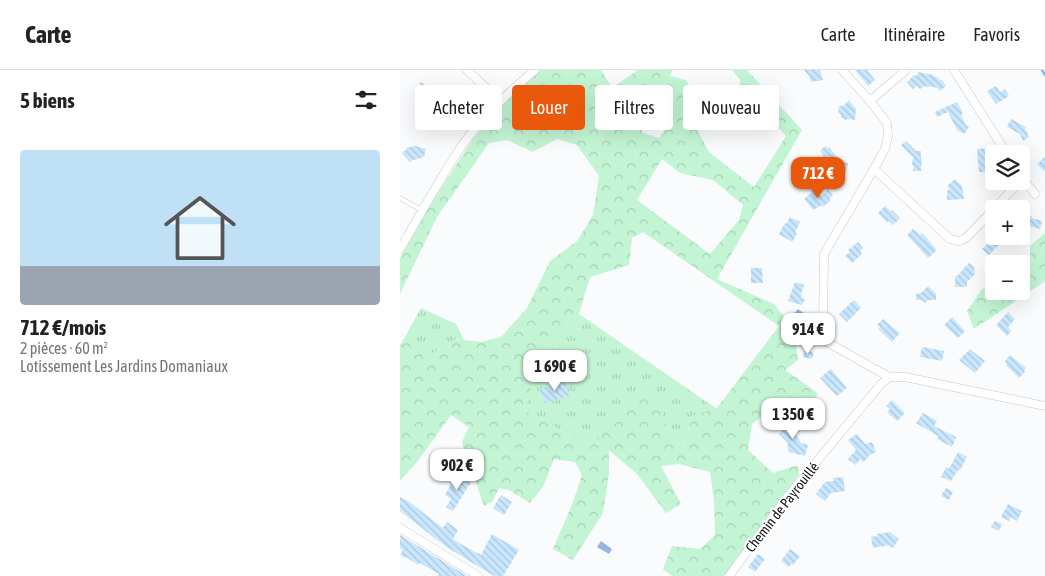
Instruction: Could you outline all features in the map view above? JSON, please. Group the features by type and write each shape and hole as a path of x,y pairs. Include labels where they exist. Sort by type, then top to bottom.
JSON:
{"street":[{"path":"466,70 482,85"},
{"path":"502,99 535,70"},
{"path":"842,70 887,123 888,136 885,149 824,254 823,328 827,342 889,377 905,377 1045,406"},
{"path":"870,101 906,70"},
{"path":"954,70 1001,145"},
{"path":"400,249 443,174 475,130"},
{"path":"874,169 950,240 959,241 966,238 985,218"},
{"path":"1030,189 1035,194"},
{"path":"1002,200 1011,190"},
{"name":"Chemin de Payrouillé","path":"728,576 788,496 881,384 889,377"},
{"path":"400,528 478,576"}],"lane":[{"path":"400,198 423,211"}],"green space":[{"path":"540,70 601,70 610,85 595,85 595,130 642,130 643,133 659,138 664,130 673,130 673,85 616,85 638,70 672,70 670,76 686,80 689,85 683,85 683,130 698,130 709,152 754,187 786,136 779,128 779,105 802,130 717,279 774,304 790,324 795,337 798,360 785,370 818,393 812,404 774,407 752,424 748,450 773,473 798,465 799,475 724,576 672,576 663,569 672,546 700,549 715,535 714,501 710,472 679,464 661,466 681,504 666,513 637,474 609,450 609,473 603,513 573,560 553,549 582,475 575,462 554,459 543,487 530,503 509,490 499,488 492,502 484,506 474,477 466,462 462,442 469,427 451,415 417,462 400,481 400,344 411,341 430,355 456,339 481,342 501,337 527,308 550,261 577,241 593,215 599,176 577,145 557,139 533,152 507,140 489,143 437,217 400,294 400,258 432,202 472,140 480,130 502,130 502,104 512,93 512,130 585,130 585,85 522,85","holes":["662,159 680,173 713,180 743,205 739,220 710,254 637,200","643,232 779,326 717,408 692,416 683,448 671,438 656,399 645,389 590,447 524,410 535,376 556,340 579,314 590,277 629,265 632,238"]},
{"path":"732,70 747,70 761,85 739,85 741,81"},
{"path":"1045,233 1045,280 1030,291 1030,255 1030,246"},
{"path":"985,288 985,300 1017,300 974,329 967,311 982,289"},
{"path":"421,308 456,324 464,340 456,339 430,355 411,341 401,344"},
{"path":"579,314 717,409 692,416 683,448 671,438 656,399 590,447 524,410 535,376 556,340"}],"water":[{"path":"798,309 809,317 804,323 793,315"},
{"path":"601,541 612,549 609,554 597,547"}],"building":[{"path":"804,70 820,70 823,80 811,82"},
{"path":"855,70 867,70 875,80 868,86"},
{"path":"918,72 939,78 946,86 940,91 938,88 929,86 924,86 920,89 917,86 913,89 907,82 914,75 917,76"},
{"path":"996,86 1000,92 1005,89 1009,96 996,104 987,91"},
{"path":"849,100 856,109 855,120 845,120 838,111 839,106 843,106"},
{"path":"957,102 963,113 961,115 969,127 964,134 957,130 948,112 937,117 935,112"},
{"path":"1011,119 1026,127 1025,129 1029,137 1023,141 1020,134 1007,127"},
{"path":"906,141 916,151 921,151 921,171 913,171 913,157 901,145"},
{"path":"415,146 426,149 424,157 410,162 402,153 406,148"},
{"path":"826,146 837,157 835,161 848,163 846,171 839,169 839,173 833,172 829,175 825,170 828,167 823,162 825,160 820,150"},
{"path":"985,148 985,172 979,172 977,149"},
{"path":"1045,157 1045,172 1037,164"},
{"path":"955,179 962,186 964,199 947,200 947,191 950,189 947,186"},
{"path":"815,189 821,196 828,190 833,195 829,199 831,200 823,207 822,205 813,210 804,199"},
{"path":"885,206 900,218 893,225 889,221 886,222 878,213"},
{"path":"1030,216 1042,221 1040,229 1030,226"},
{"path":"790,217 800,222 795,232 797,234 792,242 779,234"},
{"path":"913,229 920,235 922,233 937,250 928,258 907,235"},
{"path":"858,242 863,248 860,251 862,254 852,263 845,256 850,252 848,250"},
{"path":"986,245 998,245 989,255 982,249"},
{"path":"969,263 974,267 975,274 967,282 967,287 955,287 955,276"},
{"path":"751,268 762,268 763,283 751,283"},
{"path":"795,282 804,285 801,298 805,299 802,305 788,301"},
{"path":"928,286 936,294 936,300 928,300 925,303 922,300 916,300 916,294 921,293"},
{"path":"854,300 861,308 847,322 839,314"},
{"path":"1008,312 1015,319 1008,327 1011,331 1007,336 996,325"},
{"path":"952,317 965,331 958,338 944,325"},
{"path":"883,319 900,333 892,342 878,329 880,327 877,325"},
{"path":"922,347 944,351 942,361 920,357"},
{"path":"970,349 985,361 975,373 959,360"},
{"path":"805,350 814,353 812,359 803,357"},
{"path":"1010,355 1026,368 1019,378 1006,365 1005,361"},
{"path":"831,369 847,388 837,396 820,378"},
{"path":"565,382 569,396 545,403 540,389"},
{"path":"892,400 905,413 897,421 887,412 890,409 886,406"},
{"path":"923,413 937,421 934,426 956,437 952,447 937,439 938,436 916,423"},
{"path":"788,422 796,427 795,434 801,443 808,445 805,456 789,452 788,443 779,434"},
{"path":"857,434 865,444 872,442 876,452 868,456 863,462 860,459 856,465 848,459 856,450 848,440"},
{"path":"958,452 967,457 960,470 958,470 951,481 941,477 946,467 949,469"},
{"path":"457,473 471,482 453,511 446,507 451,499 445,495"},
{"path":"843,477 845,491 831,493 825,501 816,494 825,482 834,481 833,478"},
{"path":"946,488 953,492 949,500 941,496"},
{"path":"501,495 512,502 504,515 493,508"},
{"path":"400,497 443,528 447,522 458,530 453,539 481,555 492,534 519,550 503,576 494,576 445,546 400,511"},
{"path":"1008,504 1022,511 1017,521 1011,517 1009,521 1001,517"},
{"path":"995,521 1002,524 999,531 991,527"},
{"path":"890,532 899,539 893,548 889,545 873,548 871,537"},
{"path":"400,535 467,576 438,576 439,574 420,563 418,565 400,555 403,550 400,548"},
{"path":"790,549 800,556 789,567 781,561"},
{"path":"758,554 765,559 755,572 748,567"}],"waterway":[{"path":"1042,70 1045,75"}]}
